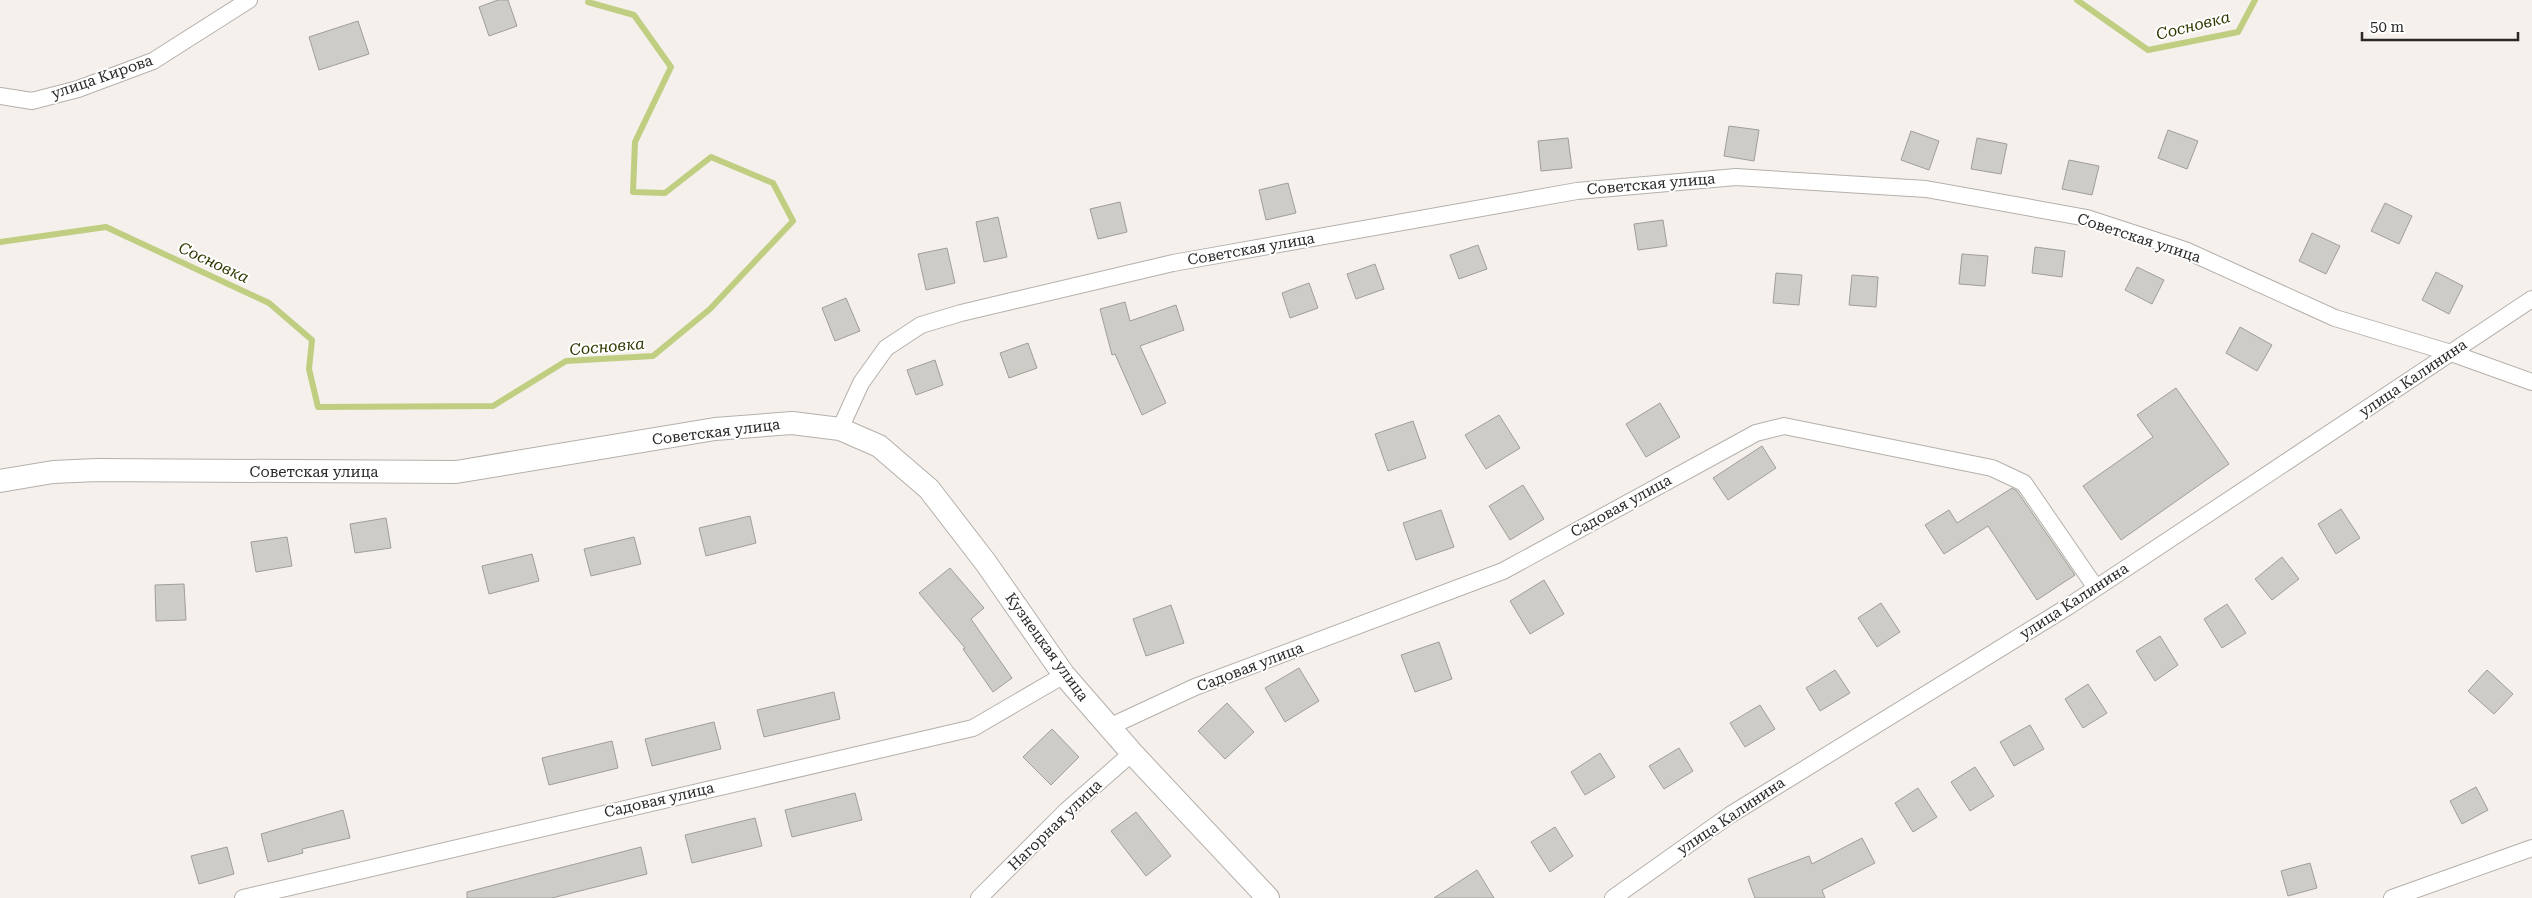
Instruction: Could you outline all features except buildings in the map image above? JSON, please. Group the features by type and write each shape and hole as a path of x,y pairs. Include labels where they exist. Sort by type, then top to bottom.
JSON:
{"main road":[{"name":"Советская улица","path":"0,481 53,472 97,470 456,472 716,429 792,423 840,429"},
{"name":"Кузнецкая улица","path":"840,429 879,446 929,489 986,563 1064,675 1132,753 1268,898"}],"street":[{"name":"улица Кирова","path":"0,96 32,101 78,89 153,61 249,0"},
{"name":"Советская улица","path":"840,429 861,383 886,348 921,325 961,313 1173,263 1577,190 1736,177 1926,189 2087,218 2185,250 2335,318 2451,353 2532,382"},
{"name":"улица Калинина","path":"1613,898 1730,814 2096,588 2532,299"},
{"name":"Садовая улица","path":"1109,727 1196,687 1503,571 1756,433 1784,426 1992,468 2024,482 2096,588"},
{"name":"Садовая улица","path":"243,898 973,728 1064,675"},
{"name":"Нагорная улица","path":"979,898 1066,811 1132,753"},
{"path":"2392,898 2532,848"}],"waterway":[{"name":"Сосновка","path":"0,242 106,227 269,303 312,340 309,369 318,407 493,406 566,361 653,356 710,309 793,221 773,183 711,157 665,193 633,192 635,142 671,67 634,15 588,2 589,0"},
{"name":"Сосновка","path":"2077,0 2148,50 2238,32 2255,0"}]}
